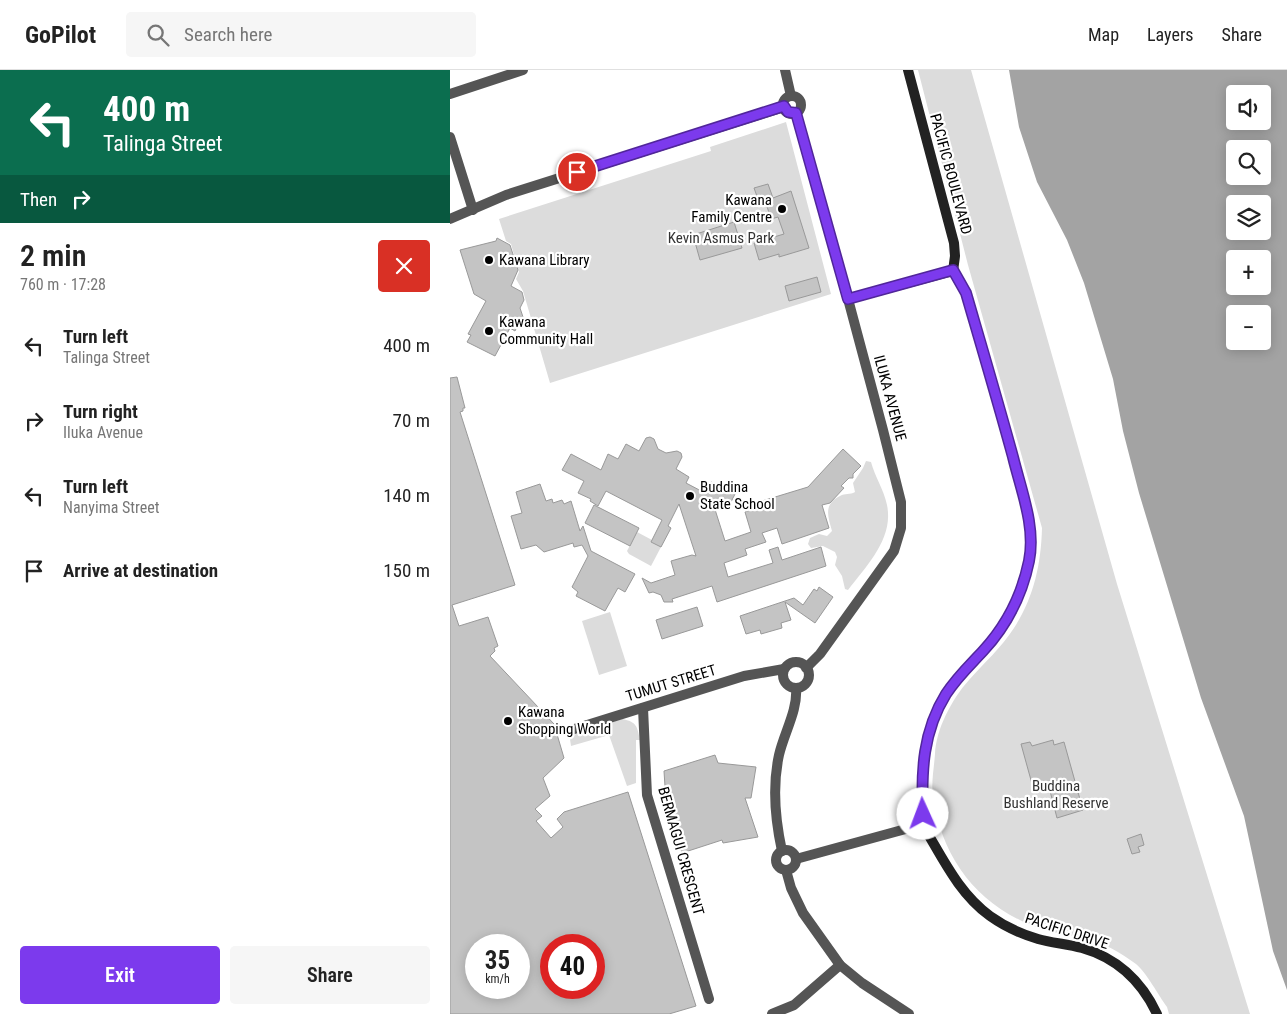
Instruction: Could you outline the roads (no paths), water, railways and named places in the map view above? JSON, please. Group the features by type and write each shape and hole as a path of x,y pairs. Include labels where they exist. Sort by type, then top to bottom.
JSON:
{"street":[{"path":"450,94 524,70"},
{"path":"785,70 791,96"},
{"name":"PACIFIC BOULEVARD","path":"908,70 954,243 953,270"},
{"path":"791,96 796,97 800,101 801,106 796,113 788,112 784,106 785,100 791,96"},
{"path":"450,219 506,195 784,106"},
{"name":"ILUKA AVENUE","path":"796,113 892,466 902,519 899,540 894,551 820,654 806,668"},
{"path":"450,138 473,210"},
{"path":"848,299 953,270 966,293 1009,443 1030,527 1030,559 1021,592 1010,614 999,632 956,680 934,717 926,742 923,762 923,814"},
{"path":"791,663 799,663 806,668 808,675 806,682 796,688 789,686 784,680 784,669 791,663"},
{"name":"TUMUT STREET","path":"568,731 744,676 784,669"},
{"path":"782,850 776,815 776,779 779,755 795,702 796,688"},
{"name":"BERMAGUI CRESCENT","path":"644,708 647,795 709,999"},
{"path":"923,814 930,816 934,822 933,829 928,834 917,833 913,827 914,820 923,814"},
{"path":"796,859 913,827"},
{"name":"PACIFIC DRIVE","path":"928,834 964,892 989,915 1014,930 1038,939 1082,948 1102,955 1120,966 1142,988 1157,1014"},
{"path":"782,850 791,851 796,859 794,867 786,870 780,868 776,862 777,855 782,850"},
{"path":"786,870 791,888 803,913 840,965 862,983 909,1014"},
{"path":"772,1014 794,1004 840,965"}],"place":[{"name":"Kawana Family Centre","path":"782,209"},
{"name":"Kawana Library","path":"489,260"},
{"name":"Kawana Community Hall","path":"489,331"},
{"name":"Buddina State School","path":"690,496"},
{"name":"Kawana Shopping World","path":"508,721"}],"park label":[{"name":"Kevin Asmus Park","path":"721,238"},
{"name":"Buddina Bushland Reserve","path":"1056,794"}]}
